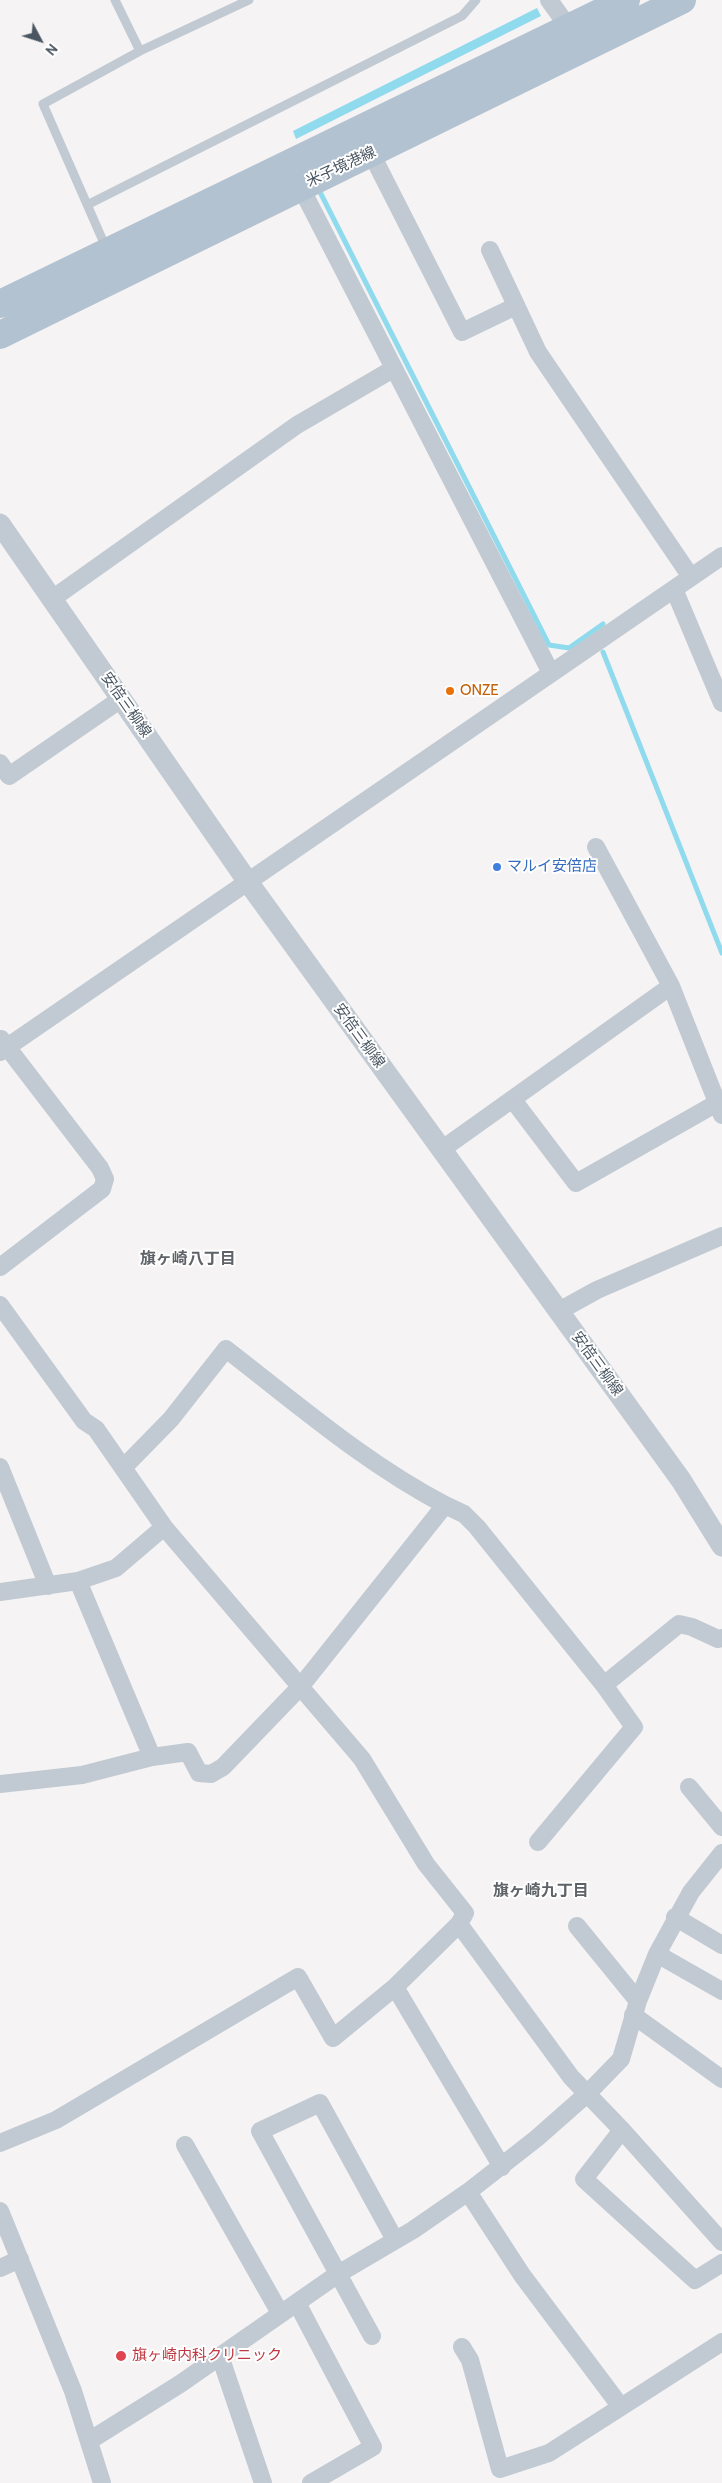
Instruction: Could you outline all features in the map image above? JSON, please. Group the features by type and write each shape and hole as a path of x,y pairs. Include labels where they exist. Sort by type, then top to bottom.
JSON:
{"main road":[{"name":"米子境港線","path":"0,335 294,175 569,28 626,0"},
{"name":"米子境港線","path":"0,304 108,250 294,175 371,153 682,0"}],"street":[{"path":"549,0 569,28"},
{"path":"371,153 462,332 516,306"},
{"path":"294,175 551,673"},
{"path":"490,250 538,352 691,578"},
{"path":"52,599 297,425 393,369"},
{"name":"安倍三柳線","path":"0,524 248,882 680,1480 722,1546"},
{"path":"0,1267 102,1189 105,1179 100,1168 2,1046 248,882 722,556"},
{"path":"674,589 722,703"},
{"path":"3,774 121,699"},
{"path":"513,1100 576,1183 720,1109 671,986 596,847"},
{"path":"441,1150 671,986"},
{"path":"559,1311 597,1290 722,1236"},
{"path":"0,1305 84,1421 96,1429 164,1527 362,1759 426,1864 464,1913 459,1924 395,1986 333,2038 298,1977 56,2120 0,2143"},
{"path":"123,1468 171,1419 226,1349 336,1435 409,1486 464,1514 477,1527 604,1685 634,1727 538,1842"},
{"path":"0,1467 48,1586"},
{"path":"0,1784 82,1775 152,1756 188,1752 199,1773 211,1774 222,1767 301,1686 445,1505"},
{"path":"0,1592 78,1581 116,1568 164,1527"},
{"path":"78,1581 152,1756"},
{"path":"604,1685 679,1624 692,1627 718,1639 722,1638"},
{"path":"689,1787 722,1827"},
{"path":"89,2441 220,2356 338,2274 395,2240 468,2192 502,2167 588,2093 622,2059 636,2008 657,1954 675,1917 691,1892 722,1854"},
{"path":"675,1917 722,1944"},
{"path":"459,1924 571,2077 622,2130 722,2242"},
{"path":"577,1926 636,2008 722,2079"},
{"path":"657,1954 722,1991"},
{"path":"395,1986 502,2167"},
{"path":"372,2336 260,2132 320,2103 395,2240"},
{"path":"622,2130 584,2179 695,2280 722,2263"},
{"path":"185,2145 280,2313"},
{"path":"468,2192 522,2275 621,2407"},
{"path":"0,2211 73,2391 102,2483"},
{"path":"0,2268 20,2260"},
{"path":"296,2302 373,2446 311,2483"},
{"path":"462,2348 470,2360 502,2476 549,2453 722,2342"},
{"path":"220,2356 263,2483"}],"lane":[{"path":"115,0 140,51"},
{"path":"108,250 43,104 140,51 249,0"},
{"path":"89,204 462,16 476,0"}],"water":[{"path":"537,8 541,16 296,139 293,131"}],"waterway":[{"path":"321,194 549,645 569,648 603,624"},
{"path":"603,652 722,953"}],"place":[{"name":"ONZE","path":"450,691"},
{"name":"マルイ安倍店","path":"497,867"},
{"name":"旗ヶ崎内科クリニック","path":"121,2356"}],"district":[{"name":"旗ヶ崎八丁目","path":"188,1259"},
{"name":"旗ヶ崎九丁目","path":"541,1891"}]}
